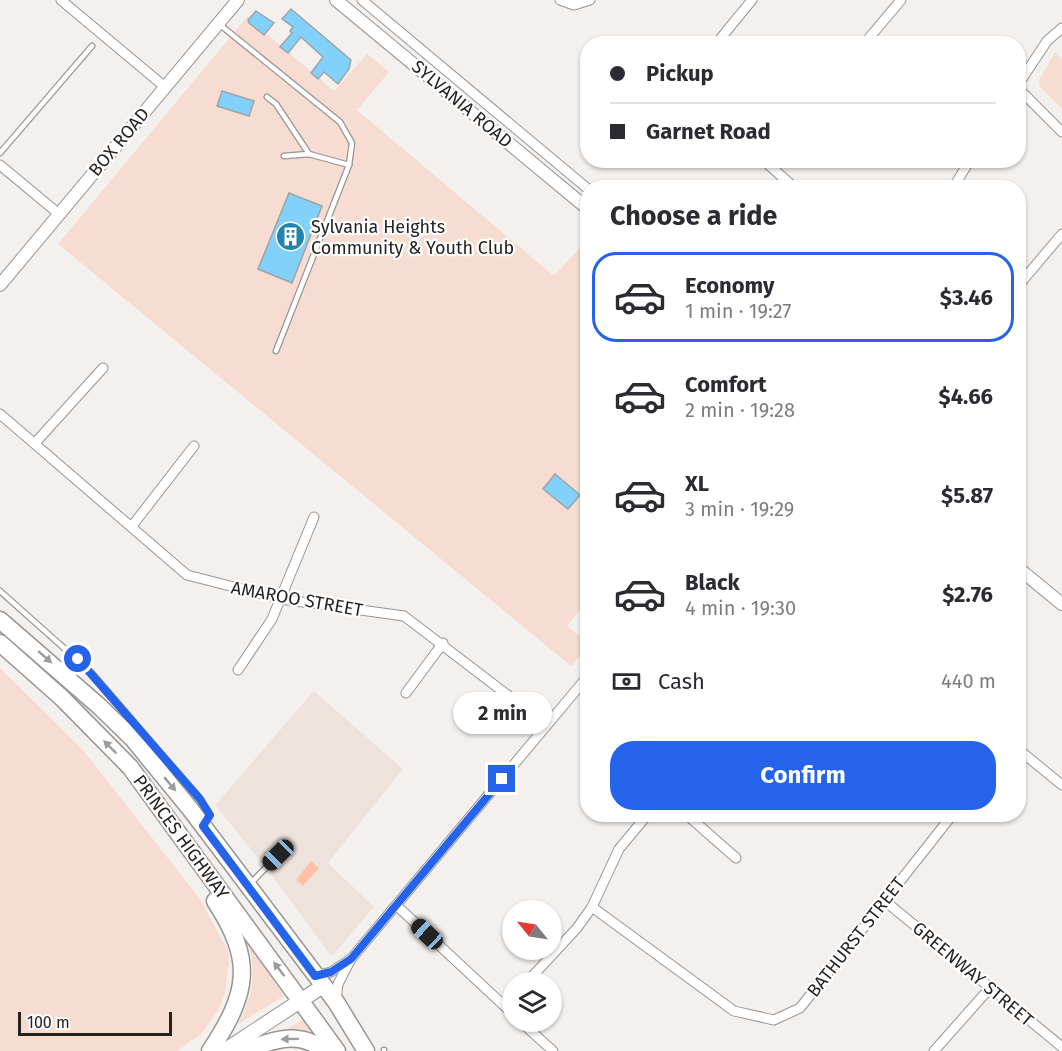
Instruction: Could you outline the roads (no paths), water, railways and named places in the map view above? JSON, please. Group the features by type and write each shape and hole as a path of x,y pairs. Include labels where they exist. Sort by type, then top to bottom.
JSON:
{"highway":[{"name":"PRINCES HIGHWAY","path":"0,620 104,701 203,826 336,1002 366,1051"},
{"name":"PRINCES HIGHWAY","path":"0,644 62,698 130,767 209,877 303,1001 337,1051"},
{"path":"209,877 214,899 238,942 244,965 238,1003 210,1051"},
{"path":"243,1051 290,1037 305,1040 324,1051"}],"main road":[{"path":"224,1051 303,1001 319,981"}],"street":[{"path":"61,0 165,87"},
{"name":"BOX ROAD","path":"0,285 238,0"},
{"name":"SYLVANIA ROAD","path":"336,0 580,202"},
{"path":"362,0 580,182"},
{"path":"560,0 574,5 590,0"},
{"path":"723,36 752,0"},
{"path":"871,36 901,0"},
{"path":"1026,74 1047,41 1062,28"},
{"path":"1026,95 1062,132"},
{"path":"0,165 59,214"},
{"path":"772,168 786,180"},
{"path":"1026,277 1062,234"},
{"path":"35,444 103,368"},
{"name":"AMAROO STREET","path":"0,414 187,575 281,599 404,616 547,725"},
{"path":"132,526 194,446"},
{"path":"238,670 272,619 314,517"},
{"path":"1026,575 1062,604"},
{"path":"406,693 443,644"},
{"path":"336,1002 338,984 351,959 580,686"},
{"path":"1026,756 1062,785"},
{"path":"536,972 577,928 592,907 619,849 641,822"},
{"path":"695,822 736,858"},
{"name":"BATHURST STREET","path":"592,907 734,1011 774,1020 800,1008 947,822"},
{"name":"GREENWAY STREET","path":"885,901 1062,1047"},
{"path":"396,905 502,1003"},
{"path":"319,981 351,959"},
{"path":"934,1051 989,989"},
{"path":"532,1032 553,1051"}],"lane":[{"path":"219,24 340,122 352,143 349,165 276,351"},
{"path":"0,153 92,46"},
{"path":"267,97 276,104 309,154"},
{"path":"284,156 309,154 349,165"},
{"path":"0,591 92,673 104,701"},
{"path":"247,887 278,855"}],"place":[{"name":"Sylvania Heights Community & Youth Club","path":"290,237"}]}
